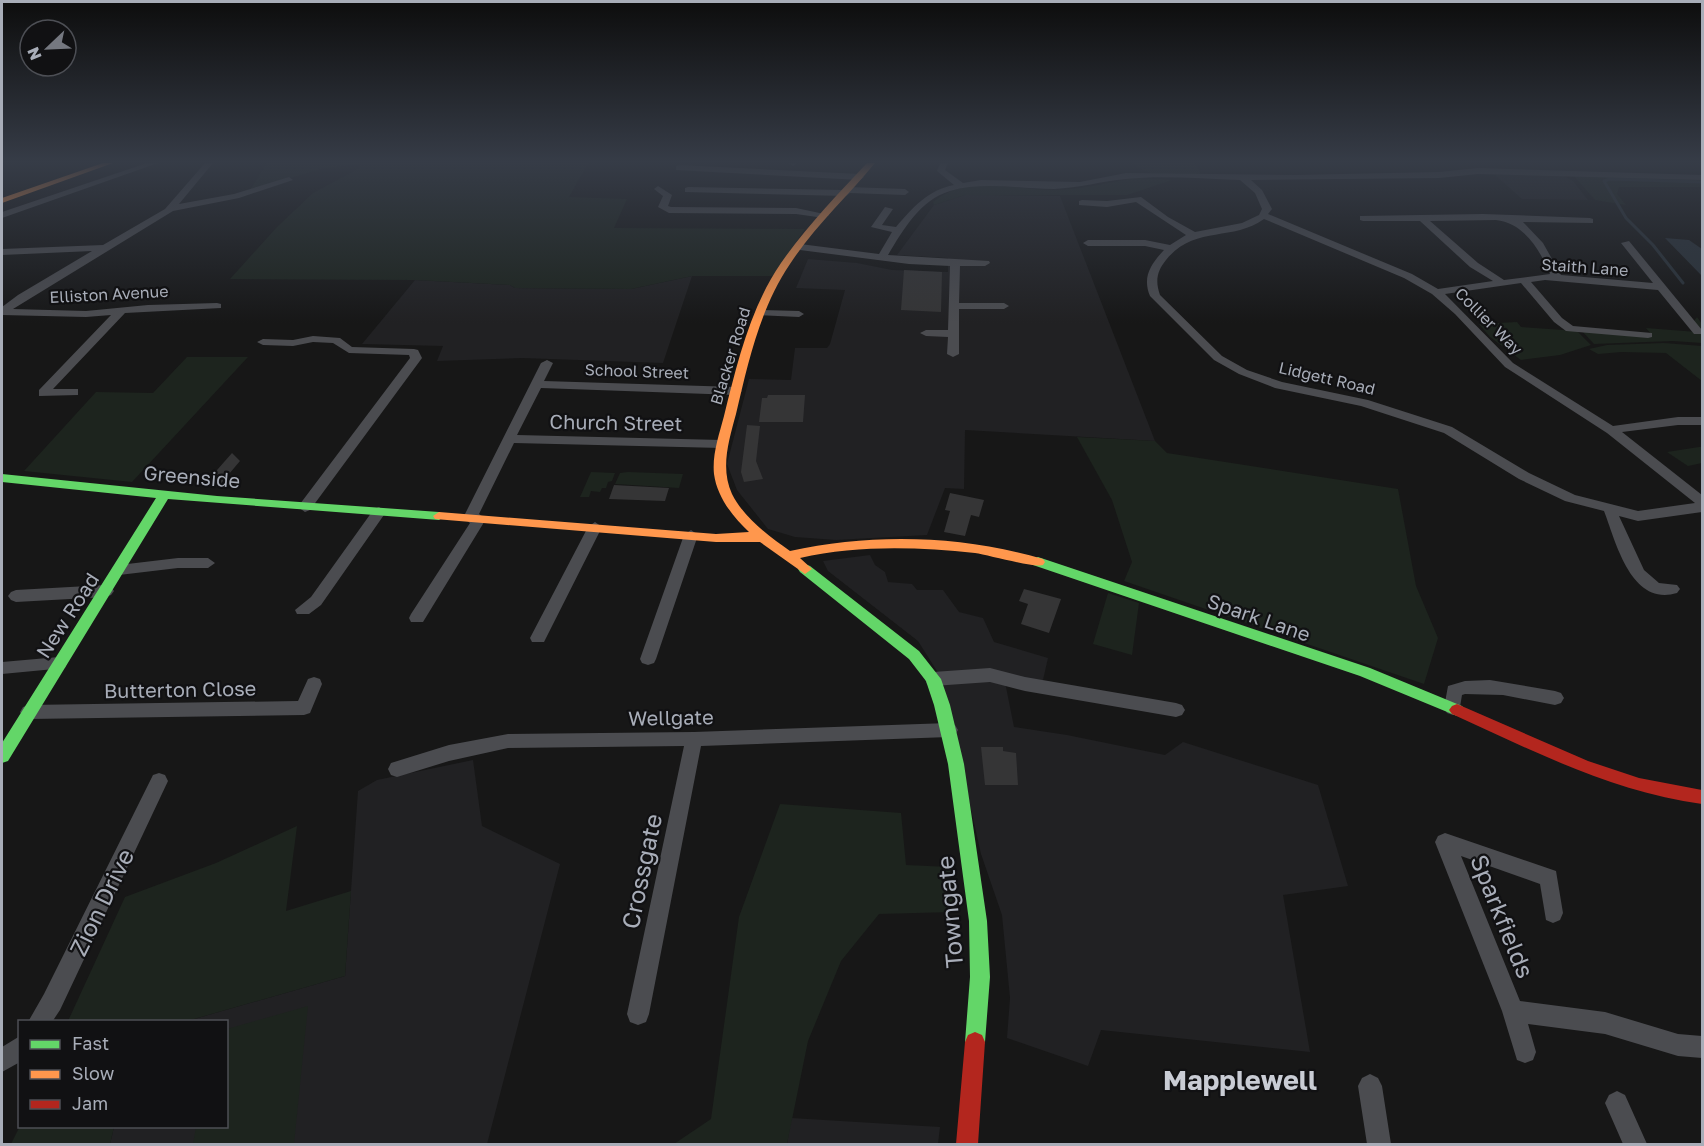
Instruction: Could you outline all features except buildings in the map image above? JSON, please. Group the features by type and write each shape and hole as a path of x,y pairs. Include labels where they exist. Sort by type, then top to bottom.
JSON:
{"main road":[{"name":"Blacker Road","path":"765,538 740,515 720,479 718,466 736,391 760,313 772,286 823,216"},
{"name":"Greenside","path":"2,478 305,507 595,526 716,538 751,536 765,538"},
{"name":"New Road","path":"2,756 164,495"},
{"path":"694,535 740,515"},
{"name":"Towngate","path":"765,538 896,639 914,655 933,679 949,730 956,764 978,921 980,977 966,1144"},
{"name":"Spark Lane","path":"789,556 834,547 897,544 972,548 1018,556 1063,569 1365,672 1453,708 1584,767 1639,785 1702,797"}],"street":[{"path":"2,312 158,216"},
{"path":"883,216 876,227 898,230"},
{"path":"882,258 898,230 910,216"},
{"path":"1162,216 1192,235"},
{"name":"Lidgett Road","path":"1263,216 1250,225 1192,235 1171,249 1152,271 1149,283 1155,296 1218,358 1243,372 1279,385 1364,403 1448,430 1524,476 1570,498 1638,516 1702,507"},
{"name":"Collier Way","path":"1265,216 1408,276 1436,292 1459,312 1509,365 1611,430 1702,502"},
{"path":"1363,218 1590,221"},
{"path":"1422,218 1474,265 1501,282"},
{"path":"1511,219 1536,240 1551,260 1557,278"},
{"path":"1116,233 1120,243"},
{"path":"1088,243 1145,243 1171,249"},
{"name":"Staith Lane","path":"1626,243 1698,332"},
{"path":"800,247 882,258 985,263"},
{"path":"2,252 106,248"},
{"path":"953,354 955,263"},
{"name":"Staith Lane","path":"1436,292 1522,279 1557,278 1662,287"},
{"path":"1522,279 1570,329 1648,335"},
{"name":"Elliston Avenue","path":"2,312 86,314 217,306"},
{"path":"955,306 1004,306"},
{"path":"74,392 43,393 122,311"},
{"path":"760,313 799,314"},
{"path":"926,333 954,334"},
{"path":"263,342 293,343 313,339 336,340 349,350 414,352 416,358 305,507"},
{"path":"417,618 475,518 547,363"},
{"name":"School Street","path":"537,384 736,391"},
{"path":"1611,430 1678,421 1702,421"},
{"name":"Church Street","path":"510,439 722,444"},
{"path":"1610,510 1625,542 1630,561 1642,578 1655,588 1672,588"},
{"path":"303,610 316,601 379,512"},
{"path":"538,638 595,526"},
{"path":"648,659 694,535"},
{"path":"119,570 178,563 208,563"},
{"path":"16,596 106,591"},
{"path":"2,668 59,663"},
{"path":"933,679 990,675 1025,684 1176,710"},
{"name":"Butterton Close","path":"29,712 304,708 314,684"},
{"path":"1453,708 1454,691 1466,686 1489,687 1555,698"},
{"name":"Wellgate","path":"396,769 449,753 508,741 694,739 949,730"},
{"name":"Crossgate","path":"638,1014 694,739"},
{"name":"Zion Drive","path":"40,1020 52,1002 159,781"},
{"name":"Sparkfields","path":"1525,1052 1513,1011 1445,843 1549,878 1553,913"},
{"name":"Sparkfields","path":"1513,1011 1605,1023 1678,1045 1702,1047"},
{"path":"2,1061 18,1049"},
{"path":"1370,1086 1379,1144"},
{"path":"1617,1103 1635,1144"}],"shaded area":[{"path":"288,216 619,216 614,228 805,229 773,276 692,276 631,289 515,288 510,285 415,280 230,279"},
{"path":"926,216 1068,216 1155,441 965,430 964,489 945,488 927,535 836,540 795,537 768,529 737,490 727,464 749,379 791,380 795,348 827,348 830,344 845,290 796,288 808,259 857,263 892,270 948,272 948,258 897,255"},
{"path":"1665,238 1689,240 1702,249 1702,276"},
{"path":"692,276 663,363 522,358 437,361 443,346 362,344 415,280 510,285 515,288 631,289"},
{"path":"1697,317 1702,324 1702,343 1673,341 1594,344 1581,330 1652,335 1646,328 1697,332 1692,324"},
{"path":"1517,322 1521,327 1577,331 1591,345 1560,355 1521,360 1490,337 1479,324"},
{"path":"1664,343 1702,346 1702,381 1666,353 1598,354 1589,349 1607,345"},
{"path":"187,357 248,357 132,482 24,471 96,392 153,393"},
{"path":"1077,437 1155,441 1167,453 1398,489 1416,586 1438,638 1424,684 1124,581 1132,562 1112,500"},
{"path":"1702,447 1702,463 1688,466 1667,452"},
{"path":"591,472 615,473 606,488 602,488 600,492 591,491 589,497 580,497"},
{"path":"620,473 683,474 679,488 615,484"},
{"path":"870,555 875,565 885,572 888,582 912,584 917,590 943,590 959,612 983,618 994,642 1048,658 1043,680 1004,677 1014,727 1165,755 1183,742 1318,785 1348,886 1283,895 1310,1052 1101,1030 1088,1066 1007,1038 1010,998 1002,915 981,854 942,679 918,641 828,571 823,561"},
{"path":"1108,593 1139,603 1132,655 1093,644"},
{"path":"473,760 482,826 560,864 487,1144 110,1144 114,1128 228,1128 228,1020 191,1020 345,976 358,791 377,780"},
{"path":"780,804 901,813 906,865 950,867 953,912 879,914 841,961 808,1041 787,1144 674,1144 711,1119 739,917"},
{"path":"297,826 286,911 351,891 345,976 191,1020 68,1020 125,897 216,863"},
{"path":"308,1006 294,1144 193,1144 196,1128 228,1128 228,1029"},
{"path":"791,1118 940,1127 938,1144 787,1144"},
{"path":"19,1128 114,1128 110,1144 11,1144"}],"waterway":[{"path":"1625,216 1653,245 1683,283"}],"traffic: fast":[{"path":"2,478 217,500 439,516"},
{"path":"2,756 164,495"},
{"path":"1038,562 1365,672 1457,710"},
{"path":"805,569 914,655 933,679 942,705 956,764 978,921 980,977 975,1042"}],"traffic: slow":[{"path":"805,569 761,536 741,516 726,494 722,484 720,464 733,400 765,300 798,246 822,216"},
{"path":"439,516 716,538 751,536 765,538"},
{"path":"789,556 846,546 914,544 981,550 1038,562"}],"traffic: jam":[{"path":"1457,710 1584,767 1639,785 1702,797"},
{"path":"967,1144 975,1042"}],"district":[{"name":"Mapplewell","path":"1240,1080"}]}
